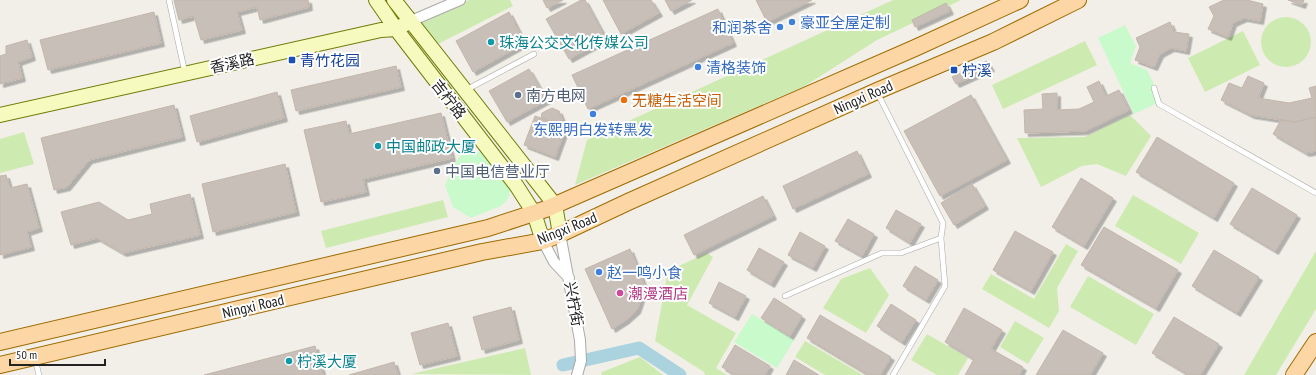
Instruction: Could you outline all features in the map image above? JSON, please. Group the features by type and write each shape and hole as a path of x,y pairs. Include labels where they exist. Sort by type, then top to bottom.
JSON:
{"main road":[{"name":"吉柠路","path":"376,0 396,29 516,184 534,213 543,241"},
{"path":"394,0 555,205 560,234"},
{"name":"Ningxi Road","path":"0,342 488,228 534,213 915,48 1020,0"},
{"name":"Ningxi Road","path":"0,365 482,252 543,241 877,91 993,42 1078,0"},
{"name":"香溪路","path":"0,115 381,30 396,29 411,22"},
{"path":"693,145 704,168"},
{"path":"371,255 377,277"},
{"path":"1297,371 1316,333"},
{"path":"1297,371 1316,342"}],"street":[{"name":"香溪路","path":"411,22 460,0"},
{"name":"兴柠街","path":"560,234 580,340 581,361 577,375"},
{"path":"543,241 554,262 569,278"}],"lane":[{"path":"170,0 185,74"},
{"path":"466,91 534,54"},
{"path":"1154,88 1159,104 1316,193"},
{"path":"877,91 942,218 943,227 941,238 945,286 893,375"},
{"path":"785,296 882,253 901,253 941,238"},
{"path":"35,357 40,375"}],"green space":[{"path":"469,0 510,0 513,6 436,45 418,23"},
{"path":"893,0 961,0 877,40 805,86 575,185 587,140"},
{"path":"1286,17 1295,19 1306,28 1311,42 1309,51 1300,62 1286,67 1277,65 1266,56 1261,42 1263,33 1272,22"},
{"path":"1125,25 1136,46 1130,63 1147,70 1162,101 1134,114 1098,38"},
{"path":"1243,31 1260,65 1205,92 1188,58"},
{"path":"1085,41 1097,65 1003,109 992,85"},
{"path":"1130,115 1151,136 1126,176 1097,164 1082,166 1041,187 1017,138 1085,137"},
{"path":"24,132 34,164 0,173 0,139"},
{"path":"482,151 511,190 508,199 501,206 471,218 453,207 445,185 460,155"},
{"path":"1133,195 1199,233 1181,264 1115,226"},
{"path":"443,200 448,217 326,248 321,231"},
{"path":"1066,244 1078,251 1057,288 1059,311 1049,328 982,289 991,274 1034,299"},
{"path":"1316,251 1316,309 1276,375 1244,375"},
{"path":"707,253 713,257 687,305 736,333 716,368 727,375 705,375 704,372 655,341 668,271"},
{"path":"870,268 889,295 866,333 823,308 841,279"},
{"path":"1088,276 1154,314 1136,345 1070,307"},
{"path":"752,314 794,340 777,368 734,342"},
{"path":"1015,321 1044,338 1028,364 1000,347"},
{"path":"927,334 968,358 958,375 937,375 911,360"},
{"path":"805,341 863,375 825,375 795,357"},
{"path":"525,348 531,375 411,374"},
{"path":"640,357 663,375 601,375 602,372"}],"building":[{"path":"174,0 308,0 309,7 260,20 257,7 237,12 242,30 201,40 194,16 179,20"},
{"path":"543,0 563,0 547,8"},
{"path":"581,0 585,0 606,39 569,59 546,19"},
{"path":"603,0 651,0 659,13 621,34"},
{"path":"665,0 692,0 671,11"},
{"path":"756,0 812,0 767,22"},
{"path":"1224,0 1247,0 1263,4 1260,21 1244,18 1233,23 1228,37 1208,29 1214,16 1209,7"},
{"path":"1288,0 1304,0 1302,5"},
{"path":"946,3 950,11 915,27 912,20"},
{"path":"718,9 733,43 588,109 572,75"},
{"path":"154,12 161,43 48,70 40,40"},
{"name":"珠海公交文化传媒公司","path":"509,12 525,43 473,72 456,41"},
{"path":"1170,22 1174,32 1189,34 1186,51 1171,48 1160,54 1154,67 1135,60 1140,47 1136,38"},
{"path":"27,40 32,57 18,62 22,78 0,84 0,56 6,54 6,46"},
{"path":"987,61 991,68 956,84 952,77"},
{"path":"396,66 401,87 296,111 291,90"},
{"name":"南方电网","path":"529,69 547,100 507,122 489,91"},
{"path":"1248,76 1264,83 1258,98 1289,103 1312,98 1309,88 1316,86 1316,117 1295,122 1251,115 1221,100 1229,83 1242,88"},
{"path":"1099,81 1106,96 1119,90 1129,110 1085,131 1025,133 1024,110 1043,109 1042,94 1057,93 1057,110 1079,109 1094,102 1087,87"},
{"path":"277,92 284,118 197,142 190,116"},
{"path":"971,95 1007,160 940,196 904,131"},
{"path":"174,105 182,137 89,160 67,187 54,190 41,138"},
{"path":"552,108 559,111 562,119 559,125 541,118 542,113"},
{"name":"中国邮政大厦","path":"441,113 452,158 363,179 366,192 321,202 304,130 346,121 349,134"},
{"path":"535,116 566,127 555,157 524,145"},
{"path":"1316,117 1316,151 1306,153 1273,134 1281,120 1295,122"},
{"path":"1157,137 1234,183 1214,218 1136,172"},
{"path":"857,151 868,174 793,209 783,186"},
{"path":"285,164 296,212 213,232 202,184"},
{"path":"6,175 10,188 27,184 39,228 27,232 31,247 0,255 0,176"},
{"path":"1081,178 1113,198 1084,246 1052,227"},
{"path":"972,184 985,206 954,225 941,203"},
{"path":"1252,188 1297,215 1275,251 1230,224"},
{"path":"190,194 200,235 123,253 97,238 71,245 61,212 99,202 128,220 152,214 150,204"},
{"path":"763,196 773,216 694,255 684,235"},
{"path":"896,210 921,224 910,243 886,228"},
{"path":"848,219 874,234 862,256 835,241"},
{"path":"1104,227 1178,270 1156,308 1081,265"},
{"path":"1015,231 1053,252 1031,291 993,270"},
{"path":"800,232 825,246 813,268 788,255"},
{"path":"759,248 784,262 771,284 747,270"},
{"name":"潮漫酒店","path":"630,249 645,287 637,310 626,320 612,329 585,269"},
{"path":"1214,250 1259,277 1237,313 1192,286"},
{"path":"915,266 938,280 926,300 903,286"},
{"path":"719,282 746,296 735,317 709,303"},
{"path":"774,298 802,316 790,336 761,318"},
{"path":"891,304 916,320 902,342 877,326"},
{"path":"511,307 519,340 482,350 473,317"},
{"path":"964,308 1002,330 991,349 1023,367 1019,375 965,375 974,359 945,342"},
{"path":"820,315 891,357 880,375 869,375 807,338"},
{"path":"1174,317 1219,344 1200,375 1189,375 1152,353"},
{"path":"448,323 457,356 420,365 411,333"},
{"path":"1063,330 1103,353 1090,375 1036,375"},
{"path":"735,345 770,366 765,375 735,375 722,367"},
{"name":"柠溪大厦","path":"315,346 323,375 204,375"},
{"path":"794,360 819,375 786,375"},
{"path":"394,362 398,375 349,375"}],"waterway":[{"path":"563,365 639,348 680,375"}],"place":[{"name":"豪亚全屋定制","path":"792,22"},
{"name":"和润茶舍","path":"780,27"},
{"name":"珠海公交文化传媒公司","path":"491,42"},
{"name":"青竹花园","path":"292,60"},
{"name":"清格装饰","path":"698,67"},
{"name":"柠溪","path":"954,70"},
{"name":"南方电网","path":"518,95"},
{"name":"无糖生活空间","path":"624,100"},
{"name":"东熙明白发转黑发","path":"593,114"},
{"name":"中国邮政大厦","path":"378,146"},
{"name":"中国电信营业厅","path":"437,171"},
{"name":"赵一鸣小食","path":"599,272"},
{"name":"潮漫酒店","path":"620,293"},
{"name":"柠溪大厦","path":"289,361"}]}
